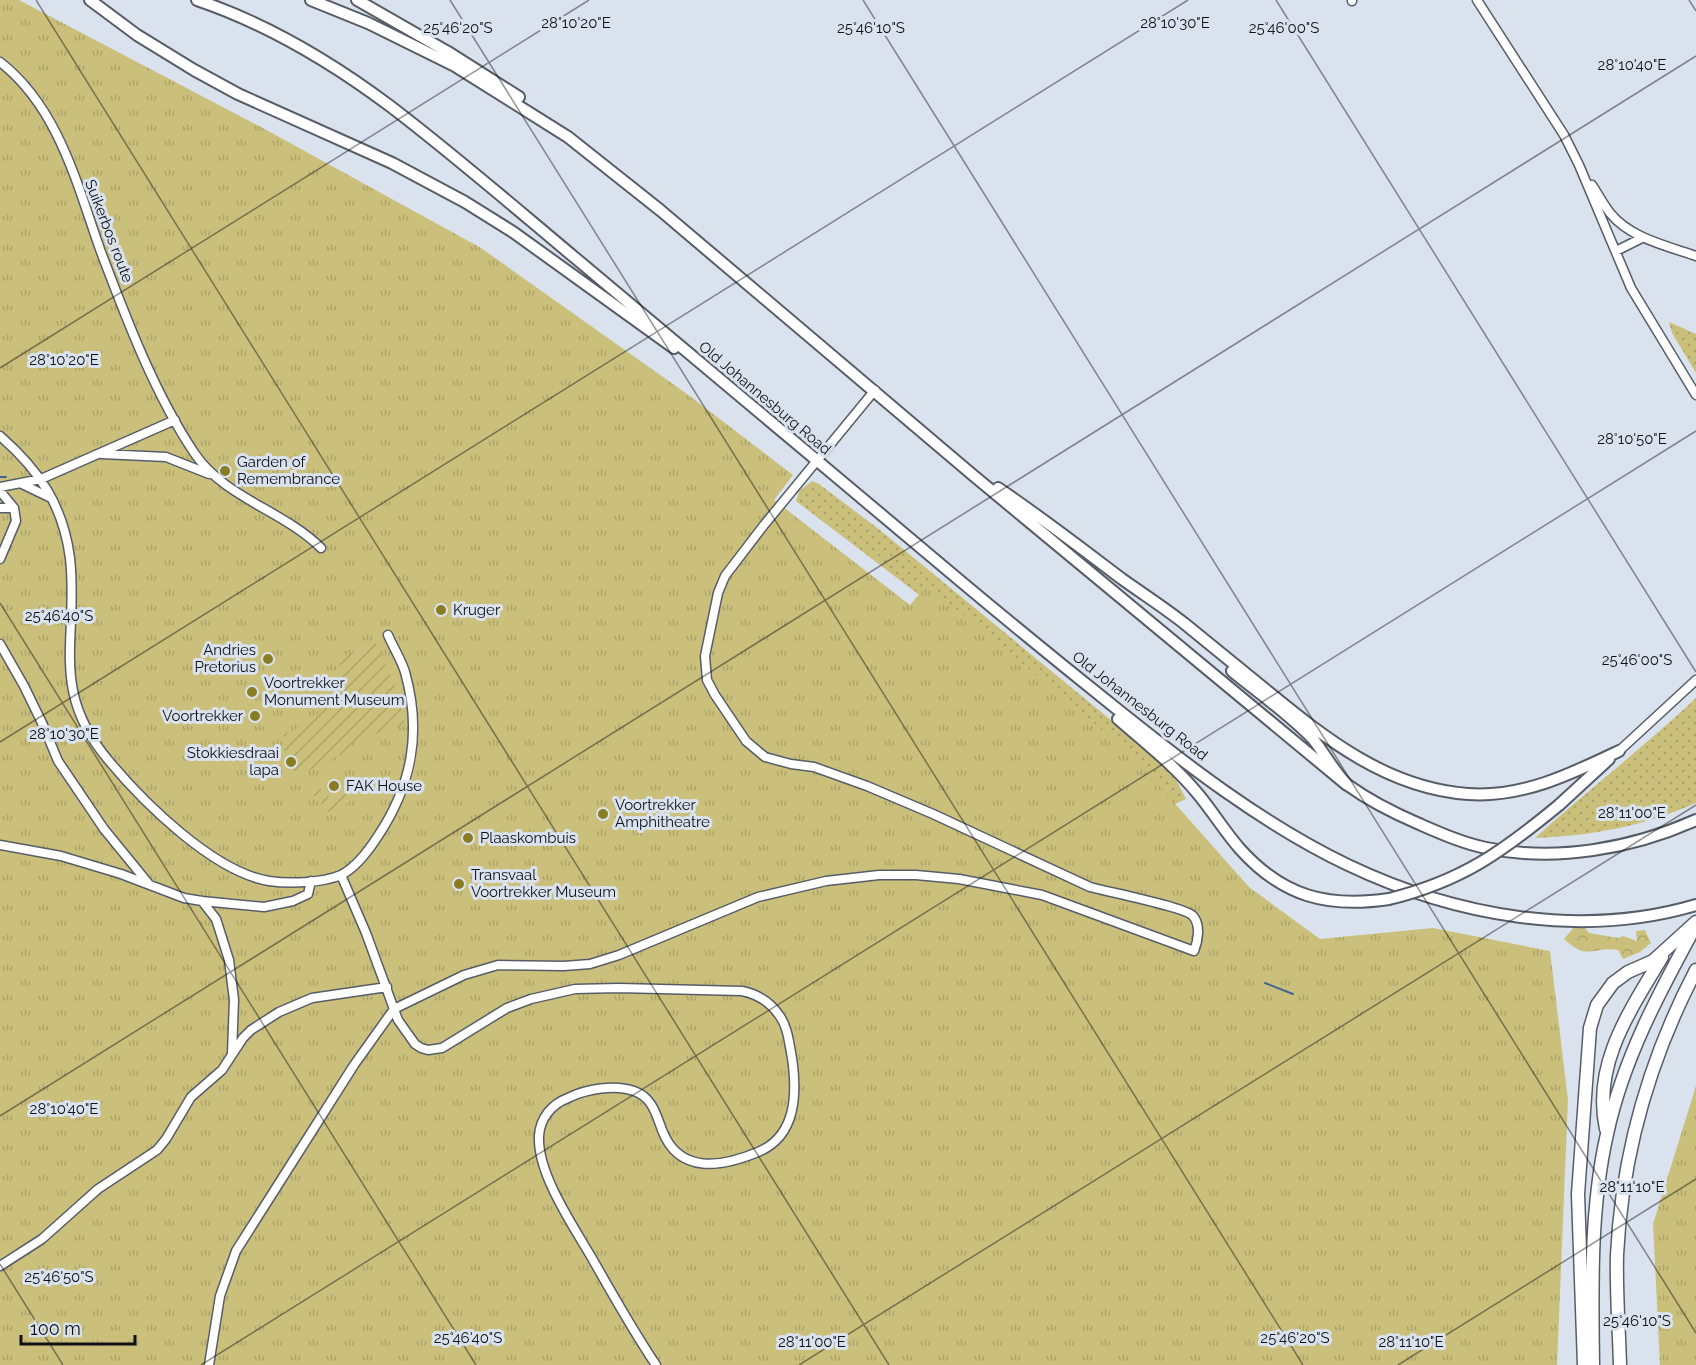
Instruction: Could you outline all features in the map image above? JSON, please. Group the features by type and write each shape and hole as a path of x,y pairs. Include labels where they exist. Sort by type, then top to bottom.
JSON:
{"highway":[{"path":"1607,1134 1602,1096 1604,1076 1622,1026 1666,950 1675,939 1696,923"},
{"path":"1593,1365 1592,1272 1598,1187 1607,1134 1621,1083 1635,1047 1696,923"},
{"path":"1584,1365 1578,1194 1590,1029 1597,1005 1613,983 1628,972 1653,961 1666,950"},
{"path":"1620,1365 1617,1255 1632,1142 1658,1054 1696,970"}],"main road":[{"name":"Old Johannesburg Road","path":"197,0 279,33 354,80 417,127 1005,619 1161,744 1226,791 1301,840 1349,866 1403,888 1462,906 1509,916 1558,922 1602,921 1646,916 1696,905"},
{"path":"311,0 368,23 455,66 568,137"},
{"path":"357,0 491,78 543,114 1347,785 1394,813 1451,838 1486,848 1522,852 1563,853 1634,842 1696,820"},
{"path":"93,3 137,35 238,94 373,154 433,183 465,202 513,232 744,400"},
{"path":"974,476 984,479 1011,496 1217,650 1304,721 1374,768 1426,788 1484,794 1533,787 1565,776 1618,751"},
{"path":"1156,604 1313,739 1347,785"},
{"path":"1005,619 1183,777 1240,849 1266,874 1305,895 1334,902 1389,899 1422,891 1470,870 1516,841 1618,751"}],"street":[{"path":"1477,0 1564,135 1631,288 1696,395"},
{"name":"Suikerbos route","path":"0,62 35,98 61,144 156,385 201,461 219,479"},
{"path":"1579,165 1610,213 1620,223 1642,238 1696,256"},
{"path":"1616,251 1642,238"},
{"path":"208,1365 220,1296 236,1251 354,1065 394,1009 449,982 489,967 590,964 619,955 758,897 804,885 864,876 916,875 948,878 1022,891 1071,905 1194,951 1197,924 1192,915 1185,911 1090,887 878,791 814,767 765,757 746,741 715,695 707,680 705,656 718,593 725,576 875,390"},
{"path":"0,559 16,521 14,508 0,489 41,479 175,420"},
{"path":"0,436 28,461 41,479 52,498 64,532 69,557 71,681 78,710 89,735 141,798 212,855 241,872 261,879 287,883 311,881 341,874 364,855 381,831 396,804 410,766 412,725 405,671 388,635"},
{"path":"93,456 106,454 166,457 193,467 219,479 296,526 321,548"},
{"path":"21,484 52,498"},
{"path":"0,508 14,508"},
{"path":"0,644 24,686 58,761 104,829 148,884"},
{"path":"1618,751 1696,680"},
{"path":"0,845 60,856 184,898 202,901 264,908 293,901 308,894 311,881"},
{"path":"341,874 398,1020 415,1044 428,1050 442,1048 513,1006 552,994 585,988 741,991 762,998 780,1015 789,1041 794,1080 793,1107 789,1123 779,1137 759,1152 705,1165 687,1160 674,1151 668,1143 649,1101 635,1091 627,1089 599,1089 571,1096 560,1101 549,1111 541,1127 541,1151 558,1198 627,1320 656,1365"},
{"path":"202,901 216,919 229,960 234,1000 232,1054"},
{"path":"0,1266 42,1239 98,1189 157,1150 191,1097 216,1076 251,1030 272,1016 312,998 387,987"}],"green space":[{"path":"0,0 19,0 261,127 481,248 687,394 793,475 774,500 910,605 927,585 1131,754 1249,887 1320,939 1433,928 1550,951 1568,1100 1557,1365 0,1365"},
{"path":"1669,322 1696,334 1696,373 1672,333"},
{"path":"812,481 880,530 1151,753 1173,774 1186,799 1175,804 918,594 796,501 799,491"},
{"path":"374,640 396,687 405,725 356,740 342,754 300,775 291,768 290,760 284,750 284,734 306,723 325,706 337,685 339,660"},
{"path":"1696,698 1696,803 1637,824 1576,835 1535,838 1656,734"},
{"path":"348,784 357,795 332,816 313,794 320,788 330,799"},
{"path":"1582,924 1589,933 1618,938 1623,936 1637,941 1636,931 1645,930 1651,943 1640,952 1623,959 1618,950 1585,952 1564,939 1574,927"},
{"path":"1696,1086 1696,1365 1660,1365 1653,1224"}],"waterway":[{"path":"0,477 6,477"},
{"path":"1265,983 1293,994"}],"place":[{"name":"Garden of Remembrance","path":"225,471"},
{"name":"Kruger","path":"441,610"},
{"name":"Andries Pretorius","path":"268,659"},
{"name":"Voortrekker Monument Museum","path":"252,692"},
{"name":"Voortrekker","path":"255,716"},
{"name":"Stokkiesdraai lapa","path":"291,762"},
{"name":"FAK House","path":"334,786"},
{"name":"Voortrekker Amphitheatre","path":"603,814"},
{"name":"Plaaskombuis","path":"468,838"},
{"name":"Transvaal Voortrekker Museum","path":"459,884"}]}
